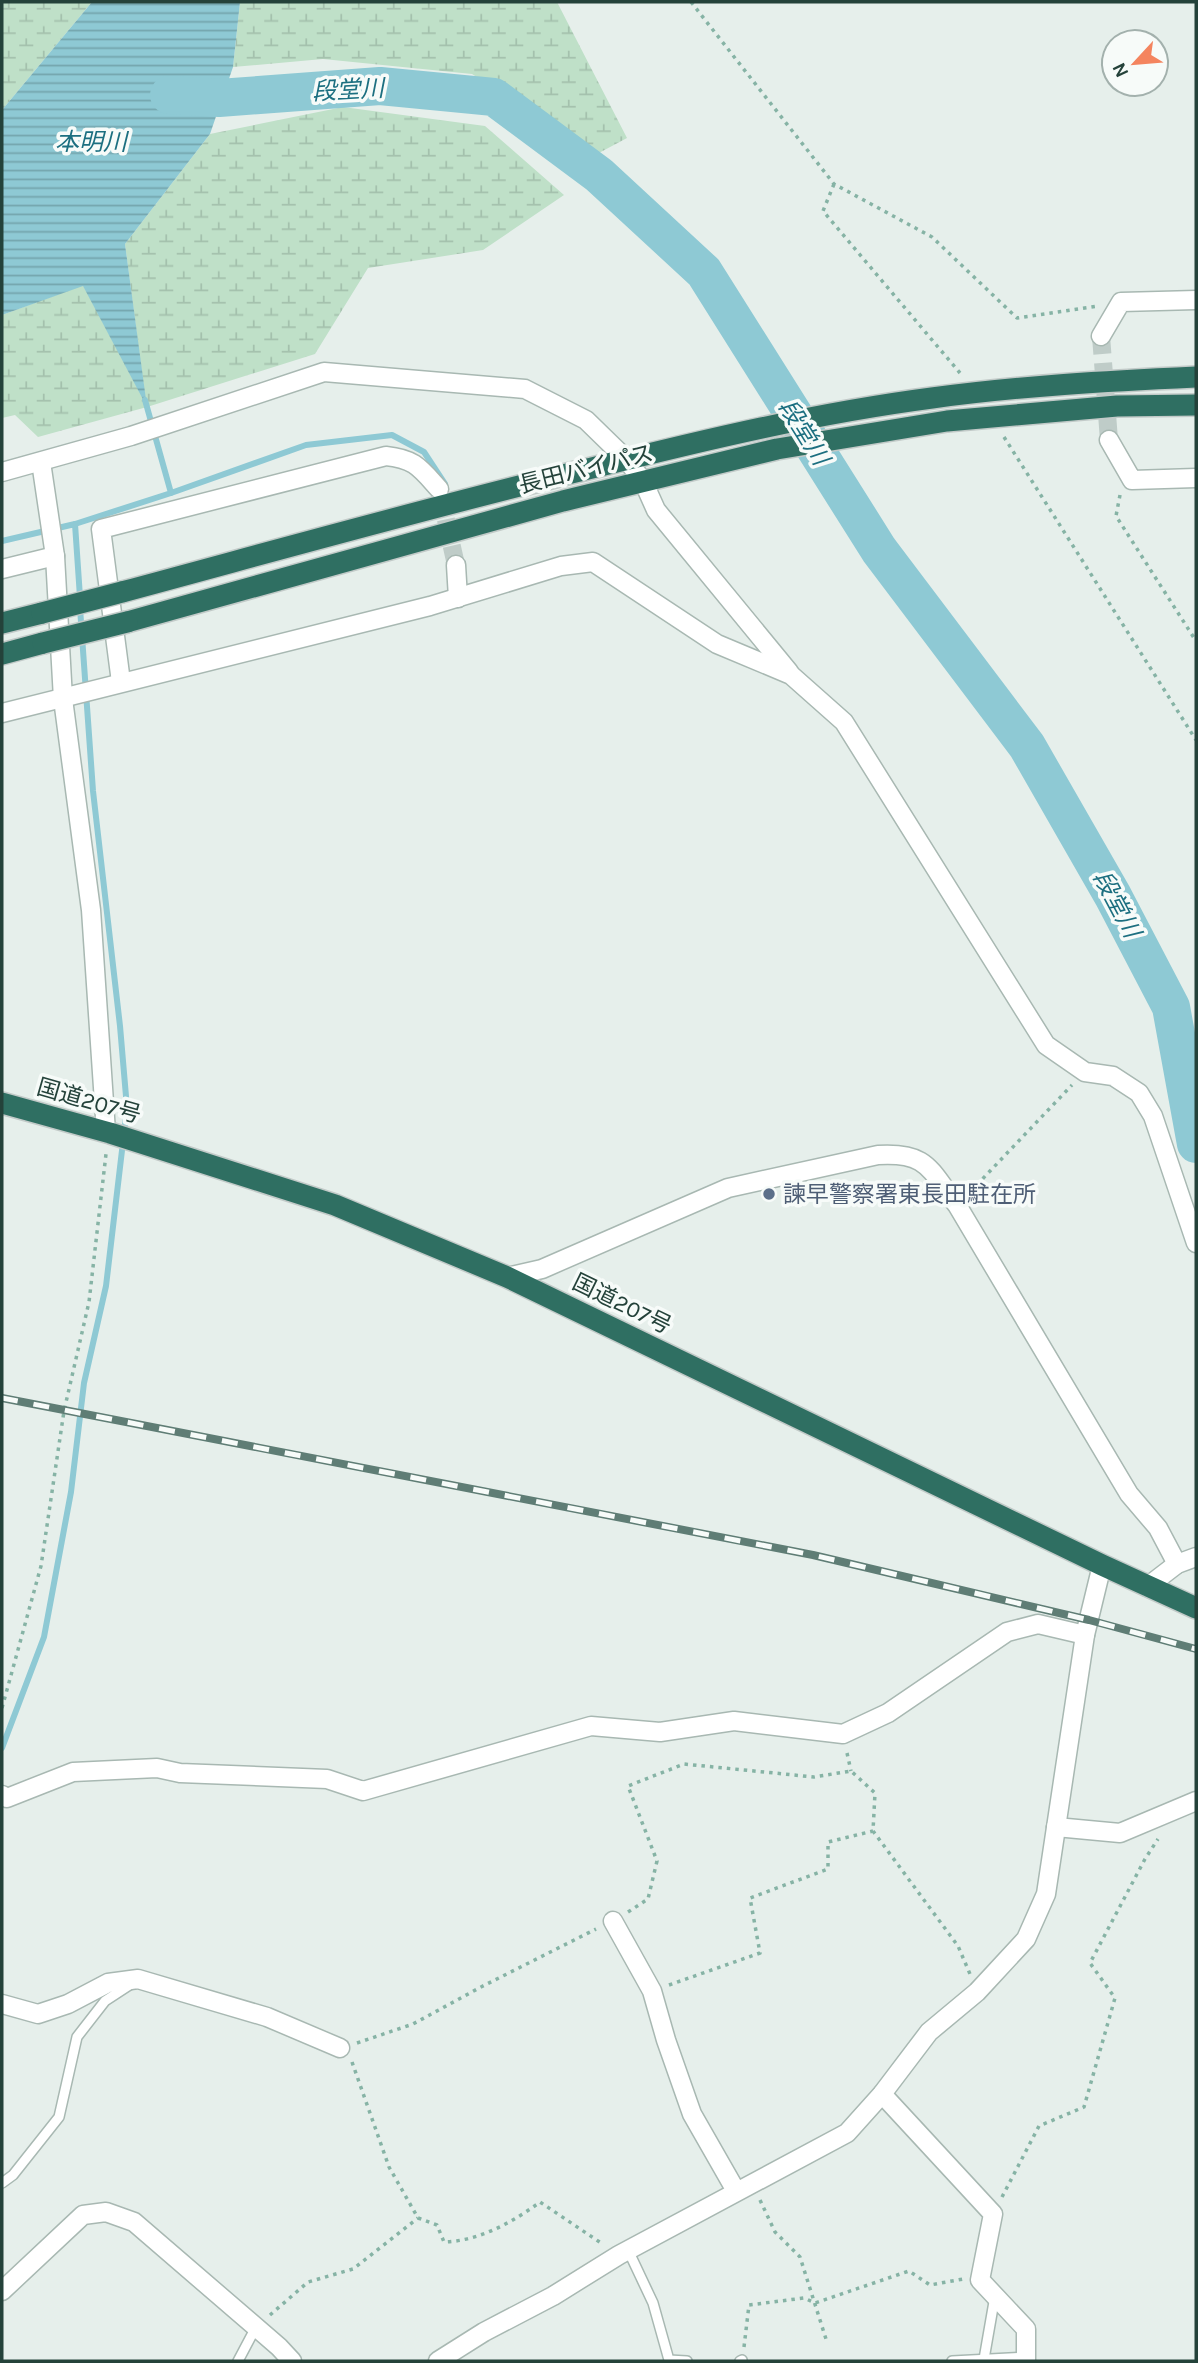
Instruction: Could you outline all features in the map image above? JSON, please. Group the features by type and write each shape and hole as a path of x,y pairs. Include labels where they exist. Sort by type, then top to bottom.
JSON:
{"highway":[{"name":"長田バイパス","path":"2,623 625,459 807,419 973,393 1196,377"},
{"name":"長田バイパス","path":"2,654 127,622 385,549 776,449 989,416 1117,406 1196,405"},
{"name":"国道207号","path":"2,1103 108,1132 335,1205 507,1277 1147,1587 1196,1608"}],"street":[{"path":"1101,336 1121,302 1196,300"},
{"path":"2,472 171,424 324,372 525,389 586,420 643,481 656,510 791,675 844,722 1046,1045 1085,1072 1113,1076 1139,1093 1153,1116 1196,1243"},
{"path":"1108,440 1132,480 1196,478"},
{"path":"121,682 101,529 386,456 405,458 420,468 439,489"},
{"path":"41,463 54,550 91,910 108,1132"},
{"path":"2,569 54,550"},
{"path":"2,713 458,598 561,566 593,562 717,644 791,675"},
{"path":"456,565 458,598"},
{"path":"507,1277 541,1269 728,1188 878,1155 900,1154 924,1161 957,1205 1129,1494 1158,1528 1177,1564"},
{"path":"1147,1587 1177,1564 1196,1557"},
{"path":"438,2361 484,2332 553,2296 623,2252 847,2133 882,2094 929,2032 977,1992 1026,1939 1046,1894 1085,1635 1102,1565"},
{"path":"2,1795 7,1798 73,1772 157,1768 180,1773 327,1779 363,1791 591,1726 660,1732 734,1721 843,1734 888,1713 1007,1632 1038,1624 1085,1635"},
{"path":"1056,1826 1120,1833 1196,1801"},
{"path":"613,1921 652,1991 692,2114 744,2187"},
{"path":"2,2004 38,2014 68,2004 107,1983 138,1979 267,2017 341,2048"},
{"path":"882,2094 993,2214 980,2280 1026,2329 1026,2359"},
{"path":"2,2291 83,2215 106,2212 134,2222 292,2361"}],"lane":[{"path":"2,2183 13,2175 59,2117 77,2037 105,2001 138,1979"},
{"path":"623,2252 653,2303 669,2360 688,2361"},
{"path":"984,2360 995,2295"},
{"path":"238,2361 256,2327"},
{"path":"952,2361 1026,2359"}],"path":[{"path":"691,2 834,184 932,237 1017,318 1121,302"},
{"path":"834,184 823,211 957,369 973,393"},
{"path":"989,416 1196,740"},
{"path":"1132,480 1120,495 1116,516 1196,641"},
{"path":"957,1205 1085,1072"},
{"path":"2,1708 41,1566 64,1411 89,1302 108,1132"},
{"path":"623,2252 540,2202 514,2221 459,2242 444,2242 437,2225 418,2218 388,2167 352,2062 341,2048 413,2024 613,1921 649,1899 657,1861 628,1786 684,1765 814,1777 851,1771 874,1793 873,1830 958,1946 977,1992"},
{"path":"652,1991 760,1952 750,1898 828,1869 828,1842 873,1830"},
{"path":"993,2214 1039,2126 1084,2107 1115,1997 1090,1963 1158,1839"},
{"path":"744,2187 775,2232 800,2257 826,2339"},
{"path":"256,2327 308,2282 353,2269 418,2218"},
{"path":"741,2361 749,2305 804,2298 815,2303 909,2271 930,2285 981,2276"}],"green space":[{"path":"2,2 92,2 2,110"},
{"path":"240,2 557,2 627,138 597,154 472,74 323,59 233,67"},
{"path":"343,107 485,126 564,195 483,250 368,268 315,354 147,407 38,437 15,415 2,418 2,315 83,285 146,404 125,244 210,134"}],"water":[{"name":"本明川","path":"92,2 240,2 233,67 210,134 125,244 147,407 83,286 2,315 2,110"}],"waterway":[{"name":"段堂川","path":"169,95 219,98 380,86 494,97 599,175 704,272 879,550 1027,746 1113,896 1171,1007 1196,1144"},
{"path":"75,524 171,493 145,400"},
{"path":"171,493 306,445 392,435 424,452 445,484"},
{"path":"2,541 75,524 80,597"},
{"path":"2,1748 44,1637 71,1492 84,1383 106,1286 127,1108 93,791 80,608"}],"tunnel":[{"path":"1101,336 1109,440"},
{"path":"440,493 456,565"}],"railway":[{"path":"2,1398 813,1555 1089,1620 1196,1649"}],"place":[{"name":"諫早警察署東長田駐在所","path":"769,1194"}]}
